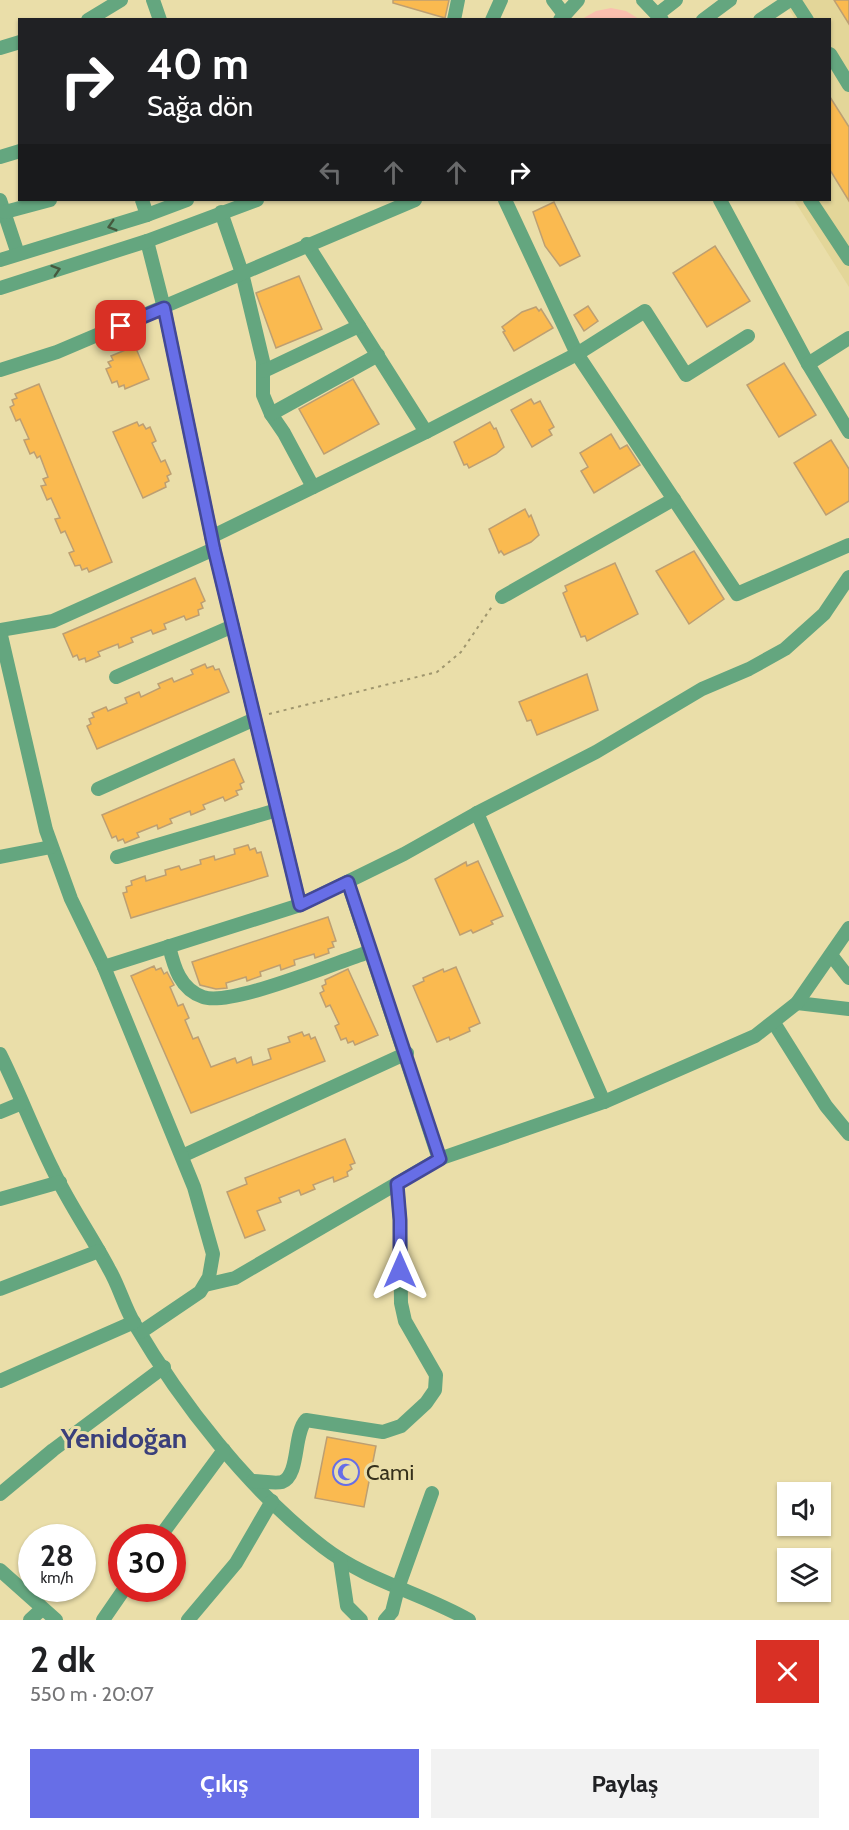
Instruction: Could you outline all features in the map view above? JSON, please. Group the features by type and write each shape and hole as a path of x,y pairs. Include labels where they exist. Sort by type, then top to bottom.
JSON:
{"street":[{"path":"94,18 122,0"},
{"path":"153,0 159,18"},
{"path":"454,18 458,0"},
{"path":"493,18 501,0"},
{"path":"554,0 562,16 578,0"},
{"path":"643,0 660,17 676,0"},
{"path":"706,18 730,0"},
{"path":"763,18 792,0 806,18"},
{"path":"0,48 18,43"},
{"path":"831,56 849,84"},
{"path":"0,157 18,152"},
{"path":"18,254 3,206 42,201"},
{"path":"142,201 147,215"},
{"path":"0,260 147,215 183,201"},
{"path":"0,288 147,241 254,201"},
{"path":"0,370 57,352 413,201"},
{"path":"505,201 577,354 737,594 849,545"},
{"path":"721,201 808,364 848,430"},
{"path":"811,201 849,259"},
{"path":"221,212 242,273 264,370 262,388 271,414 284,433 313,488"},
{"path":"147,241 164,308 232,626 300,905"},
{"path":"307,244 426,432"},
{"path":"0,1381 137,1327 194,1298 205,1285 211,1270 213,1254 194,1187 182,1156 104,967 71,899 51,847 36,795 0,630 53,621 213,543 313,488 577,354 645,312 687,375 748,336"},
{"path":"264,370 359,326"},
{"path":"808,364 849,338"},
{"path":"271,414 378,355"},
{"path":"502,597 674,499"},
{"path":"104,967 300,905 348,882 596,752 702,689 749,669 785,648 824,614 849,577"},
{"path":"116,678 232,626"},
{"path":"98,789 255,720"},
{"path":"117,857 277,810"},
{"path":"477,813 604,1102"},
{"path":"0,857 51,847"},
{"path":"348,882 407,1053 440,1159"},
{"path":"205,1285 235,1278 440,1159 604,1102 755,1036 797,1004 849,928"},
{"path":"169,946 176,976 201,997 227,999 366,953"},
{"path":"831,955 849,978"},
{"path":"797,1004 849,1009"},
{"path":"774,1023 826,1106 849,1134"},
{"path":"182,1156 407,1053"},
{"path":"0,1054 60,1182 99,1251 137,1327 182,1398 224,1450 272,1501 340,1559 398,1588 444,1605 469,1620"},
{"path":"0,1112 22,1103"},
{"path":"0,1199 60,1182"},
{"path":"253,1481 280,1483 285,1480 293,1467 300,1429 306,1420 383,1432 401,1426 426,1403 435,1390 436,1375 405,1321 401,1303 397,1184"},
{"path":"0,1289 99,1251"},
{"path":"0,1494 53,1450 164,1367"},
{"path":"169,1524 224,1450"},
{"path":"385,1620 392,1612 398,1588 432,1493"},
{"path":"188,1620 241,1555 272,1501"},
{"path":"340,1559 347,1606 361,1620"},
{"path":"0,1570 56,1620"},
{"path":"103,1620 115,1602"},
{"path":"30,1620 42,1609"}],"path":[{"path":"255,720 437,672 461,652 489,610 502,597"}],"shaded area":[{"path":"800,0 849,0 849,287 795,201 831,201 831,18 794,18 788,8"},
{"path":"611,8 626,11 637,18 584,18 596,11"}],"building":[{"path":"393,0 449,0 445,18 393,3"},
{"path":"834,0 849,0 849,24"},
{"path":"831,99 849,127 849,201 831,172"},
{"path":"554,202 580,256 560,266 545,246 533,212"},
{"path":"715,246 750,301 707,327 673,273"},
{"path":"299,276 322,329 276,348 256,293"},
{"path":"588,306 598,321 584,331 574,315"},
{"path":"536,307 539,311 541,309 553,328 514,351 502,327 522,312"},
{"path":"135,346 149,379 125,389 124,385 119,387 117,381 112,383 106,369 111,367 108,362 113,360 111,356"},
{"path":"784,363 816,415 779,437 747,385"},
{"path":"353,379 379,424 324,454 299,409"},
{"path":"39,384 112,562 89,572 87,568 82,570 80,565 75,566 69,553 74,551 65,531 61,533 55,519 60,518 51,498 47,500 41,486 46,485 43,479 48,477 40,456 37,458 34,452 30,454 24,440 29,439 20,419 16,421 10,407 14,405 12,400 17,398 15,394"},
{"path":"531,399 534,404 540,401 554,427 549,430 552,435 532,447 511,410"},
{"path":"137,422 139,426 143,424 146,429 150,427 156,441 152,443 161,462 165,460 171,474 167,476 169,481 165,483 166,487 143,498 113,432"},
{"path":"490,422 494,429 496,428 504,447 496,454 469,468 467,464 464,465 454,442"},
{"path":"611,434 620,449 627,445 640,465 594,493 581,471 588,467 580,453"},
{"path":"831,440 849,469 849,501 826,515 794,463"},
{"path":"525,509 529,517 531,515 539,535 531,542 504,555 501,551 499,553 489,529"},
{"path":"694,551 724,599 689,624 656,571"},
{"path":"615,563 638,614 587,641 585,636 581,637 563,593 567,591 565,586"},
{"path":"195,578 205,601 201,603 203,608 198,610 199,615 186,620 184,616 164,624 166,629 153,634 151,630 131,638 133,642 119,648 118,644 98,652 100,656 86,662 85,658 79,660 77,655 73,657 63,634"},
{"path":"205,664 207,668 213,666 215,670 219,669 229,692 97,749 87,726 91,724 89,719 94,717 92,713 106,707 108,711 127,703 125,698 139,692 141,697 160,688 158,684 172,678 174,682 193,674 191,670"},
{"path":"587,674 598,710 537,735 531,720 527,721 519,702"},
{"path":"234,759 244,782 240,784 242,789 236,791 238,795 225,801 223,797 203,805 205,809 191,815 190,811 170,819 172,823 158,829 157,825 137,833 139,837 125,843 123,839 118,841 116,836 112,838 102,815"},
{"path":"248,845 250,850 255,848 257,853 261,852 268,876 131,918 123,893 127,892 126,887 132,885 131,881 145,876 146,881 166,875 165,870 179,866 181,870 201,864 200,860 214,856 215,860 235,854 234,849"},
{"path":"478,861 503,916 491,921 493,924 473,933 471,930 460,935 435,879 466,862 467,866"},
{"path":"328,917 336,941 332,942 334,947 328,949 329,953 315,958 314,954 294,960 295,965 281,970 280,965 260,972 261,976 247,981 246,977 226,983 227,988 216,989 200,985 192,962"},
{"path":"154,966 156,970 161,968 164,974 167,972 174,985 170,987 178,1006 183,1004 189,1018 185,1020 193,1039 198,1037 211,1067 235,1058 237,1063 251,1057 253,1065 271,1059 268,1049 290,1042 288,1037 302,1032 304,1036 309,1034 311,1039 315,1037 325,1061 191,1113 131,976"},
{"path":"456,967 480,1023 469,1028 470,1031 450,1040 449,1037 437,1042 413,986 424,981 423,978 443,969 444,972"},
{"path":"348,969 378,1035 355,1045 353,1041 348,1043 346,1038 341,1040 335,1026 339,1024 330,1005 326,1007 320,993 324,991 322,986 326,984 325,980"},
{"path":"345,1139 355,1163 350,1165 352,1169 347,1172 348,1176 334,1182 333,1177 313,1185 315,1189 301,1195 299,1190 279,1198 281,1202 257,1211 265,1230 245,1238 227,1192 247,1184 245,1178"},
{"name":"Cami","path":"327,1437 376,1446 364,1507 315,1498"}],"place":[{"name":"Cami","path":"346,1472"}],"district":[{"name":"Yenidoğan","path":"124,1438"}],"route":[{"path":"121,326 164,308 214,549 300,905 348,882 407,1053 440,1159 397,1184 400,1270"}]}
